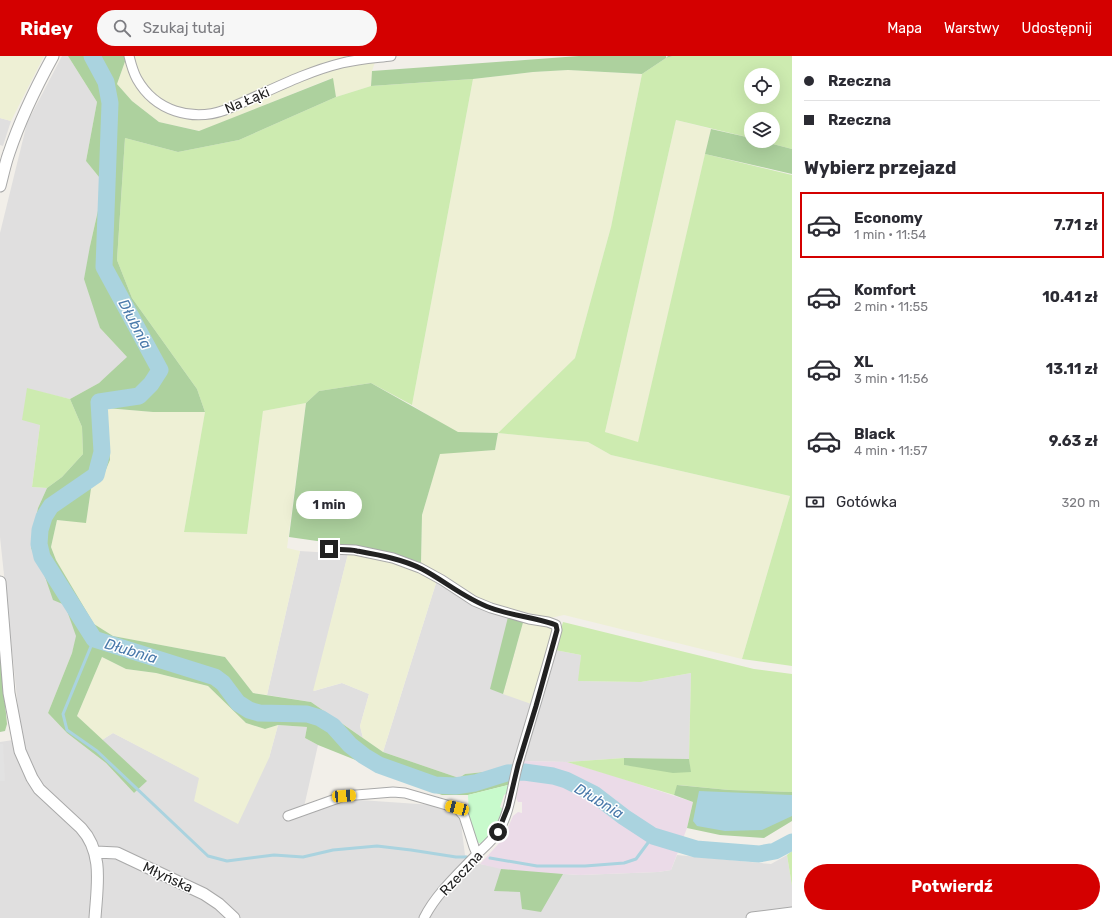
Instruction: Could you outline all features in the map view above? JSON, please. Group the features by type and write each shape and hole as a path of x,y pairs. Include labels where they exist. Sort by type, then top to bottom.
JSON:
{"street":[{"path":"0,186 8,154 23,116 53,56"},
{"name":"Na Łąki","path":"129,56 137,79 152,98 160,105 175,112 197,116 214,114 225,110 296,79 327,68 362,59 391,56"},
{"name":"Rzeczna","path":"329,549 355,550 393,558 420,568 442,580 474,601 491,608 556,625 557,630 549,663 518,765 508,807 498,832 447,887 429,908 424,918"},
{"path":"0,582 9,693 20,751 29,772 39,789 86,833 96,852 96,918"},
{"path":"288,816 344,796 393,792 405,793 457,808 464,816 477,854"},
{"name":"Młyńska","path":"96,852 117,853 204,894 219,904 234,918"},
{"path":"752,918 792,913"}],"shaded area":[{"path":"62,56 68,56 97,102 86,161 99,177 99,206 90,246 100,328 128,358 99,383 70,399 27,389 40,425 32,487 47,488 38,508 31,548 47,580 65,605 77,636 72,653 48,713 67,733 106,763 134,793 146,780 102,740 113,733 200,778 269,758 278,725 307,727 305,738 318,745 304,807 345,799 433,805 460,816 465,855 480,864 518,871 580,875 658,872 671,870 677,855 771,864 787,855 792,886 792,918 0,918 0,742 13,740 27,783 39,779 30,762 21,736 0,537 0,233 27,123"},
{"path":"0,118 11,121 3,146 0,145"},
{"path":"300,551 348,554 314,691 342,683 369,694 360,726 363,738 311,702 267,695"},
{"path":"437,580 468,602 508,617 534,705 513,769 465,774 459,778 383,752"},
{"path":"555,650 581,655 579,681 641,682 691,673 689,759 624,758 567,762 523,761"},
{"path":"0,744 3,744 5,781 0,781"},
{"path":"523,761 567,762 693,802 687,828 671,870 658,872 580,875 518,871 480,864 503,839 513,816 518,812 522,813 522,802 518,802 516,798 520,782 517,779"}],"green space":[{"path":"0,56 44,56 11,121 0,118"},
{"path":"68,56 127,56 117,84 132,101 159,122 199,131 333,78 336,97 239,140 178,152 125,138 117,260 132,298 197,389 205,412 153,412 106,408 110,460 104,474 92,482 86,523 57,520 51,547 56,560 94,624 113,636 225,657 253,693 311,702 383,752 459,778 465,774 513,769 510,783 508,785 468,795 442,795 380,772 358,761 318,745 305,738 307,727 278,725 265,729 246,723 208,686 156,673 126,669 102,657 77,716 147,781 134,793 106,763 67,733 48,713 72,653 76,636 65,605 53,600 43,571 31,548 33,530 38,508 47,488 62,477 83,454 82,427 70,399 99,383 127,357 100,328 84,279 99,206 99,177 86,161 97,102"},
{"path":"127,56 377,56 372,71 371,86 336,97 332,78 200,131 159,122 132,101 117,84"},
{"path":"579,56 666,56 666,58 642,74 568,70 533,72 473,79 371,86 372,71"},
{"path":"673,56 792,56 792,149 780,146 780,112 744,112 744,136 676,120 605,432 638,442 705,154 792,175 792,666 742,659 790,496 611,455 588,442 498,433 575,358 611,227 642,74 666,58"},
{"path":"568,70 642,74 611,227 575,358 498,433 455,432 412,405 473,79 533,72"},
{"path":"473,79 412,405 371,383 319,391 306,403 263,411 247,534 184,532 205,412 197,389 132,298 117,260 125,138 178,152 239,140 336,97 371,86"},
{"path":"676,120 711,129 638,443 605,432"},
{"path":"711,129 744,136 744,148 780,148 780,146 792,149 792,174 705,154"},
{"path":"371,383 458,432 498,433 495,450 440,454 422,515 421,563 373,549 289,537 306,403 319,391"},
{"path":"27,388 70,399 82,427 83,454 62,477 47,488 32,487 40,425 22,420"},
{"path":"306,403 287,548 300,551 267,695 253,693 225,657 113,636 94,624 56,560 51,547 57,520 86,522 92,482 104,474 110,460 106,408 153,412 205,412 184,532 247,534 263,411"},
{"path":"498,433 588,442 611,455 790,496 742,659 564,615 550,618 505,607 479,598 444,575 421,563 422,515 440,453 495,450"},
{"path":"348,554 368,555 396,563 437,580 383,752 363,738 360,726 369,694 342,683 313,691"},
{"path":"508,617 524,619 503,694 490,689"},
{"path":"524,619 554,627 534,705 503,694"},
{"path":"563,622 754,669 792,674 792,792 729,790 678,785 674,795 567,762 624,758 624,765 690,772 691,673 641,682 578,681 581,655 555,650"},
{"path":"0,652 7,724 5,731 0,732"},
{"path":"102,657 126,669 156,673 208,686 246,723 265,729 278,725 269,758 238,824 194,801 199,778 113,733 102,740 77,716"},
{"path":"624,758 689,759 691,772 673,773 624,765"},
{"path":"508,785 507,793 504,795 500,807 503,809 493,833 490,838 482,844 476,842 469,815 468,795"},
{"path":"677,785 729,790 792,792 792,821 764,838 720,835 687,828 693,802 674,795"},
{"path":"792,851 792,886 787,855"},
{"path":"501,869 563,874 541,912 522,909 520,892 494,891"}],"water":[{"path":"699,791 792,795 792,816 762,830 725,831 697,826 693,821"}],"waterway":[{"name":"Dłubnia","path":"92,56 106,82 110,103 104,267 160,370 151,384 139,396 99,402 102,452 96,475 51,506 44,517 40,530 39,544 42,557 94,639 215,677 223,683 238,703 249,710 259,713 307,714 320,718 333,726 350,745 379,765 435,785 455,786 475,783 507,773 524,772 553,776 566,780 594,794 624,817 653,836 696,849 759,854 775,851 792,842"},
{"path":"94,639 63,714 67,730 97,751 208,856 227,861 274,855 303,857 333,850 377,846 456,857 467,857"},
{"path":"490,858 537,866 585,866 624,863 636,859 653,836"}],"route":[{"path":"329,549 355,550 393,558 420,568 442,580 474,601 491,608 556,625 557,630 518,765 508,807 498,832"}]}
